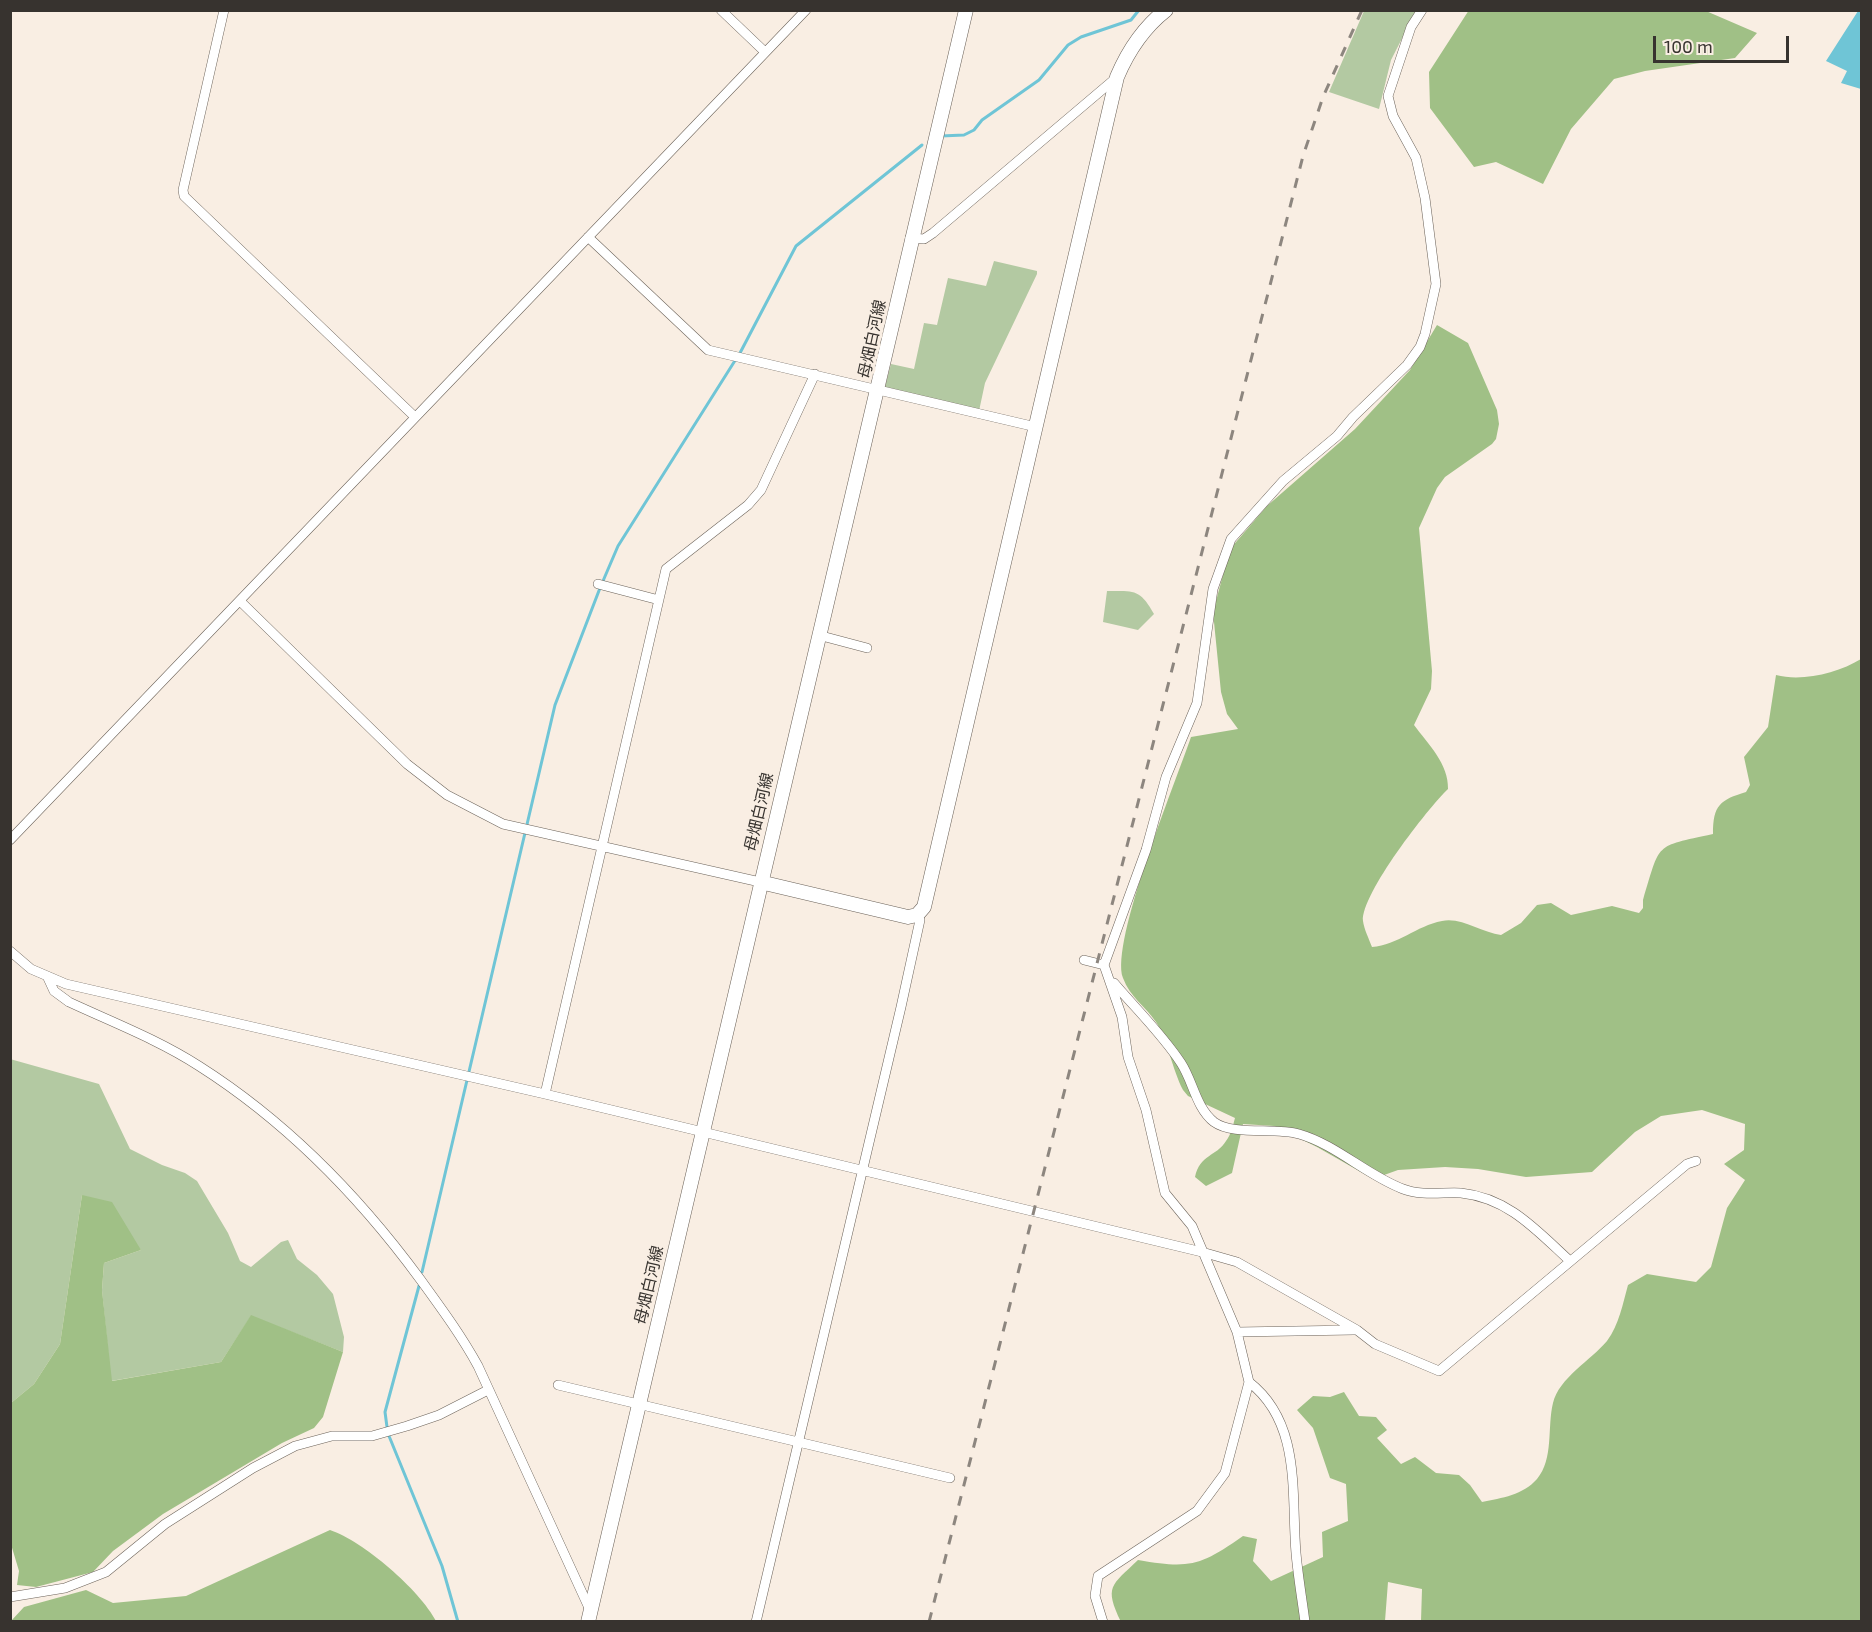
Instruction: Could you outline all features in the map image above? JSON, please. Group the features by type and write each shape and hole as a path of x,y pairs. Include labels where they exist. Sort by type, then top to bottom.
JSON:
{"main road":[{"name":"母畑白河線","path":"589,1616 818,635 879,388 910,238 966,10"},
{"path":"760,882 908,917 917,915 924,907 1118,77 1126,56 1143,32 1166,10"}],"street":[{"path":"224,10 183,190 184,196 415,417"},
{"path":"721,10 765,52"},
{"path":"10,840 806,10"},
{"path":"1102,1622 1095,1596 1098,1576 1197,1511 1225,1473 1249,1382 1237,1332 1192,1226 1165,1193 1146,1110 1128,1057 1122,1017 1104,965 1146,850 1166,777 1197,703 1213,589 1231,539 1283,482 1338,436 1353,417 1407,365 1420,347 1425,334 1436,284 1425,198 1416,158 1393,116 1388,96 1412,27 1422,10"},
{"path":"910,238 924,239 933,233 1118,77"},
{"path":"588,237 708,350 1036,426"},
{"path":"545,1094 659,600 669,566 748,505 761,490 815,374"},
{"path":"598,584 659,600"},
{"path":"240,601 425,779 447,795 503,824 760,882"},
{"path":"818,635 867,648"},
{"path":"756,1622 920,920 917,915"},
{"path":"11,953 31,969 48,978 468,1078 545,1094 1237,1262 1357,1330 1375,1344 1439,1371 1687,1164 1696,1161"},
{"path":"1084,960 1104,965"},
{"path":"48,978 54,991 69,1002 199,1065 291,1134 320,1161 387,1235 461,1335 589,1616"},
{"path":"1110,979 1181,1063 1200,1105 1213,1122 1244,1130 1287,1131 1308,1137 1404,1189 1462,1193 1496,1201 1512,1210 1552,1242 1570,1261"},
{"path":"1237,1332 1357,1330"},
{"path":"1249,1382 1273,1405 1291,1458 1296,1552 1305,1622"},
{"path":"558,1385 950,1478"},
{"path":"10,1597 65,1588 106,1572 165,1524 254,1468 295,1446 332,1436 372,1436 407,1426 439,1415 488,1390"}],"green space":[{"path":"1469,10 1706,11 1757,33 1735,58 1645,71 1614,79 1571,129 1543,184 1496,162 1474,167 1430,108 1429,72"},
{"path":"1364,11 1416,11 1391,60 1379,109 1329,92"},
{"path":"994,261 1037,271 1037,274 985,383 979,411 885,387 891,364 914,369 924,323 937,325 948,278 986,286"},
{"path":"1437,325 1468,343 1497,410 1499,424 1496,439 1492,444 1445,477 1437,488 1419,528 1432,671 1431,689 1414,725 1441,763 1448,789 1397,852 1365,908 1363,921 1372,947 1390,943 1433,923 1449,920 1501,935 1521,923 1537,905 1551,903 1571,915 1612,906 1639,913 1643,908 1643,900 1653,867 1662,850 1669,845 1713,834 1714,816 1720,805 1746,792 1750,785 1744,757 1768,727 1776,675 1808,677 1820,675 1861,659 1861,1621 1421,1621 1422,1589 1388,1582 1385,1621 1121,1622 1113,1601 1112,1593 1116,1582 1138,1560 1170,1564 1194,1563 1216,1554 1243,1536 1257,1539 1253,1561 1271,1581 1323,1557 1322,1532 1348,1521 1346,1484 1330,1478 1313,1428 1297,1410 1313,1396 1330,1397 1344,1392 1359,1416 1376,1417 1387,1430 1377,1438 1401,1464 1415,1457 1436,1473 1459,1475 1470,1485 1482,1502 1512,1495 1525,1489 1537,1479 1546,1462 1551,1412 1556,1394 1569,1377 1611,1335 1628,1285 1647,1274 1696,1282 1711,1267 1727,1208 1745,1180 1724,1164 1744,1150 1745,1124 1702,1110 1661,1116 1635,1132 1592,1172 1526,1177 1478,1169 1445,1167 1398,1170 1373,1179 1274,1126 1243,1124 1232,1173 1206,1186 1195,1177 1197,1170 1204,1160 1226,1141 1235,1118 1188,1096 1183,1090 1160,1028 1130,991 1123,978 1122,959 1126,931 1135,898 1146,860 1191,737 1238,729 1227,714 1221,692 1213,612 1230,549 1267,506 1355,429 1410,370"},
{"path":"1107,591 1136,593 1145,600 1154,614 1138,630 1103,622"},
{"path":"10,1059 99,1084 130,1149 162,1165 185,1173 197,1181 228,1233 240,1261 251,1267 281,1242 288,1240 297,1259 317,1275 333,1294 344,1337 343,1352 251,1316 221,1362 111,1381 102,1290 104,1263 141,1250 82,1195 60,1344 34,1384 11,1403"},
{"path":"82,1195 112,1202 141,1250 104,1263 102,1290 112,1381 221,1362 251,1315 343,1352 323,1417 314,1428 282,1443 163,1514 113,1551 93,1572 36,1587 17,1585 19,1571 10,1541 11,1403 34,1384 60,1344"},
{"path":"330,1530 374,1555 404,1581 436,1621 11,1621 24,1607 86,1590 113,1603 186,1596"}],"water":[{"path":"1858,11 1862,11 1861,89 1841,83 1847,71 1826,61"}],"waterway":[{"path":"941,136 964,135 974,130 982,120 1039,80 1068,45 1081,37 1131,20 1139,10"},
{"path":"740,353 796,246 922,145"},
{"path":"603,581 618,546 736,359"},
{"path":"422,1272 555,705 600,588"},
{"path":"387,1427 385,1412 419,1286"},
{"path":"389,1436 442,1566 458,1622"}],"railway":[{"path":"929,1622 1303,156 1323,97 1362,10"}]}
